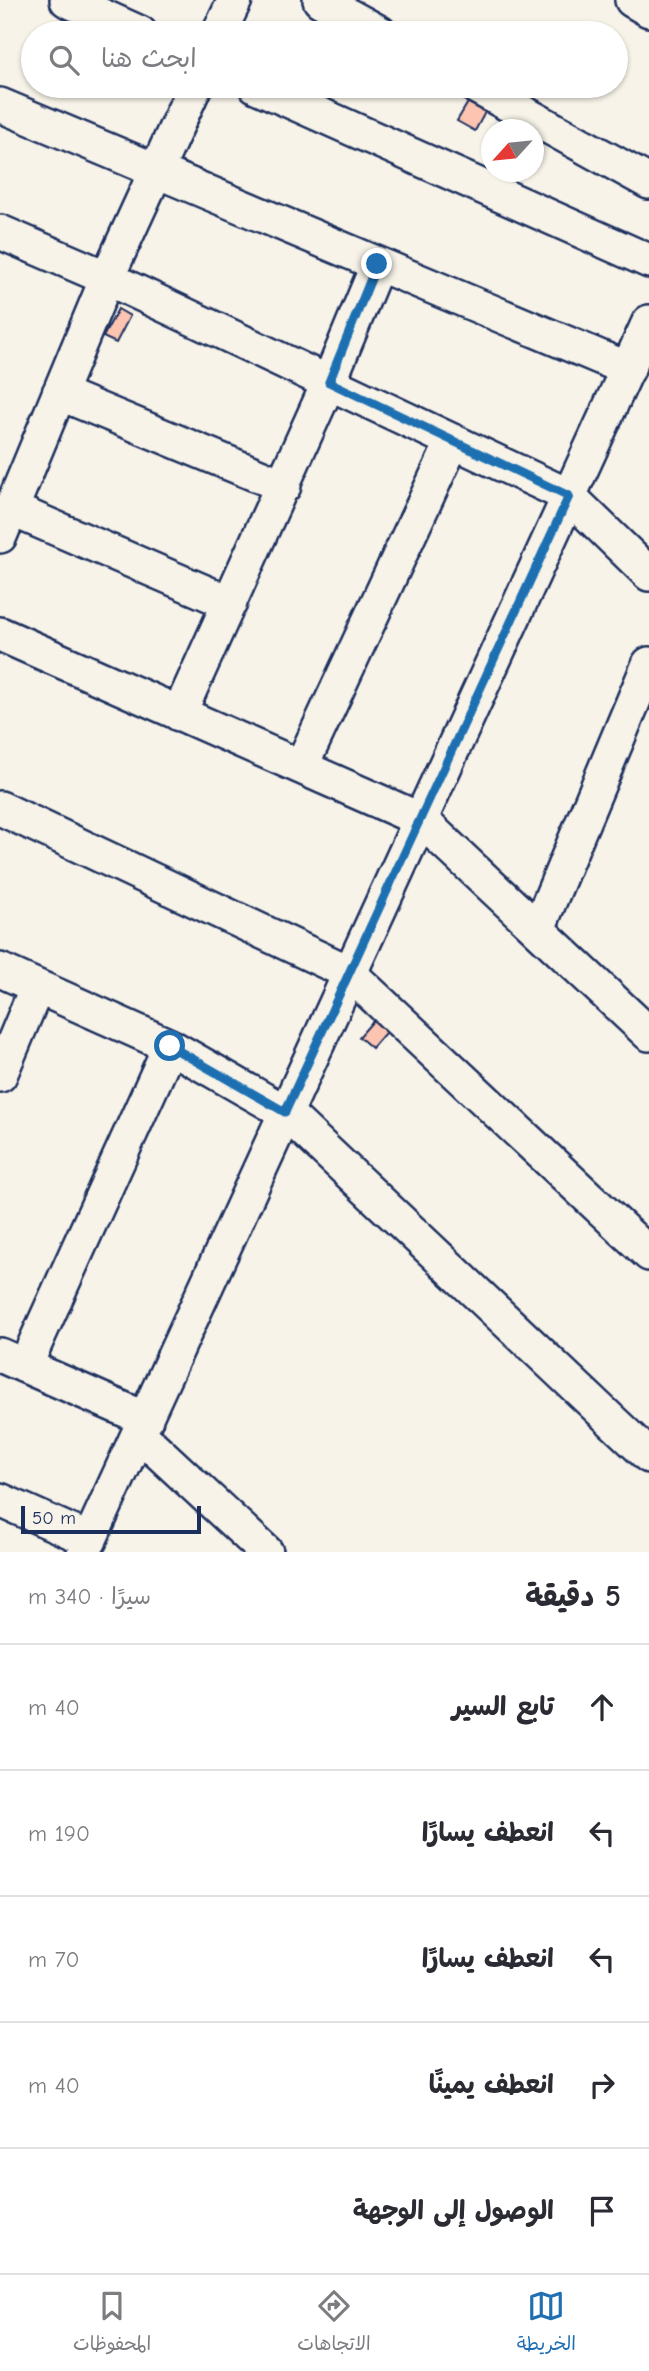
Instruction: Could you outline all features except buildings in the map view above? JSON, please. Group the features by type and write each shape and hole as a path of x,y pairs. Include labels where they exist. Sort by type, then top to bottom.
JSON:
{"street":[{"path":"67,0 113,21"},
{"path":"225,21 235,0"},
{"path":"320,0 358,21"},
{"path":"632,0 649,10"},
{"path":"190,98 107,278 6,522 230,603"},
{"path":"283,98 649,261"},
{"path":"497,98 649,182"},
{"path":"0,105 628,369"},
{"path":"0,233 107,278 569,496 649,574"},
{"path":"179,714 284,486 377,264"},
{"path":"0,1500 87,1546 348,972 421,820 649,322"},
{"path":"59,393 284,486"},
{"path":"301,767 453,441"},
{"path":"0,634 421,820 649,1034"},
{"path":"538,929 649,664"},
{"path":"0,808 348,972 649,1254"},
{"path":"0,970 170,1046 285,1112 649,1456"},
{"path":"0,1075 37,987"},
{"path":"170,1046 13,1361 143,1426 266,1552"}],"route":[{"path":"170,1046 285,1112 569,496 329,382 377,264"}]}
